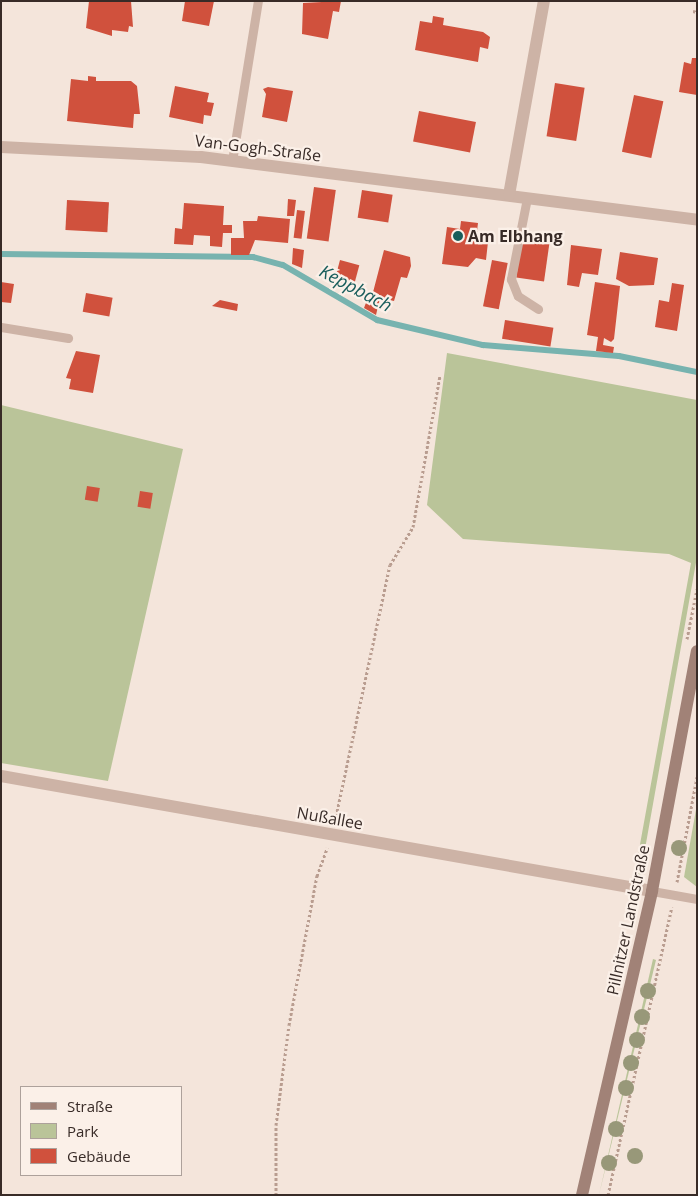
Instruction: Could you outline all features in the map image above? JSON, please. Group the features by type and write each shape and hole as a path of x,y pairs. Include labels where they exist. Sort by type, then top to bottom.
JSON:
{"main road":[{"name":"Pillnitzer Landstraße","path":"582,1195 652,892 697,650"}],"street":[{"path":"509,195 544,1"},
{"name":"Van-Gogh-Straße","path":"1,148 232,161 697,220"},
{"name":"Nußallee","path":"1,776 652,892"}],"lane":[{"path":"232,161 258,1"},
{"path":"527,198 511,279 518,296 538,309"},
{"path":"1,327 68,338"},
{"path":"652,892 697,899"}],"path":[{"path":"276,1195 276,1124 289,1025 317,876 332,835 390,565 413,527 440,376"},
{"path":"608,1195 674,895 697,777"}],"green space":[{"path":"447,353 697,400 697,557 640,877 633,883 691,563 669,554 463,539 427,505"},
{"path":"1,405 183,449 108,781 1,763"},
{"path":"697,804 697,887 684,877"},
{"path":"653,959 656,960 599,1195"}],"building":[{"path":"89,1 131,1 133,27 129,26 128,32 112,30 112,36 86,28"},
{"path":"185,1 214,1 209,26 182,21"},
{"path":"341,1 339,12 333,11 328,39 302,34 303,3"},
{"path":"433,16 444,18 443,25 483,32 490,37 488,49 480,47 478,62 415,50 420,21 432,23"},
{"path":"692,58 697,58 697,95 679,92 684,62 691,64"},
{"path":"88,76 96,77 96,81 131,81 137,86 140,114 134,114 133,128 67,121 71,79 88,81"},
{"path":"555,83 585,88 576,141 547,136"},
{"path":"175,86 209,93 207,102 214,103 211,116 204,115 203,124 169,117"},
{"path":"268,87 293,91 287,122 262,117 266,94 263,89"},
{"path":"634,95 663,101 651,158 622,152"},
{"path":"419,111 476,122 470,152 413,141"},
{"path":"314,187 336,190 329,242 307,238"},
{"path":"362,190 393,195 388,223 358,218"},
{"path":"288,199 296,200 294,216 287,216"},
{"path":"67,200 109,202 107,232 65,230"},
{"path":"184,203 224,206 223,225 232,225 232,233 223,233 222,247 210,246 210,236 194,235 193,245 174,244 175,228 182,229"},
{"path":"297,210 305,211 302,239 294,238"},
{"path":"258,216 290,219 288,243 255,240 249,255 231,255 231,238 244,238 243,221 257,221"},
{"path":"461,221 478,223 477,231 489,233 486,260 476,258 468,267 442,264 447,227 460,229"},
{"path":"522,237 550,241 544,281 516,278"},
{"path":"571,245 602,249 598,275 582,273 579,287 567,285"},
{"path":"293,248 304,250 302,268 292,264"},
{"path":"384,250 410,257 411,266 407,278 401,277 394,301 380,298 376,315 364,308 367,300 371,300"},
{"path":"620,252 658,258 654,285 629,286 616,279"},
{"path":"340,260 359,265 353,287 334,282"},
{"path":"492,260 508,263 499,309 483,306"},
{"path":"1,282 14,284 11,303 1,302"},
{"path":"595,282 620,286 614,339 611,342 604,338 603,345 614,347 613,353 596,351 598,337 587,335"},
{"path":"672,283 684,285 677,331 655,327 659,300 669,302"},
{"path":"86,293 113,298 109,316 83,312"},
{"path":"220,300 238,304 237,311 212,306"},
{"path":"505,320 553,328 550,346 502,339"},
{"path":"76,351 100,355 93,393 69,389 71,379 66,378"},
{"path":"87,486 100,488 98,502 85,500"},
{"path":"140,491 153,493 150,509 137,507"}],"waterway":[{"name":"Keppbach","path":"1,254 253,257 283,265 377,320 483,345 619,356 697,372"}],"place":[{"name":"Am Elbhang","path":"458,236"}]}
